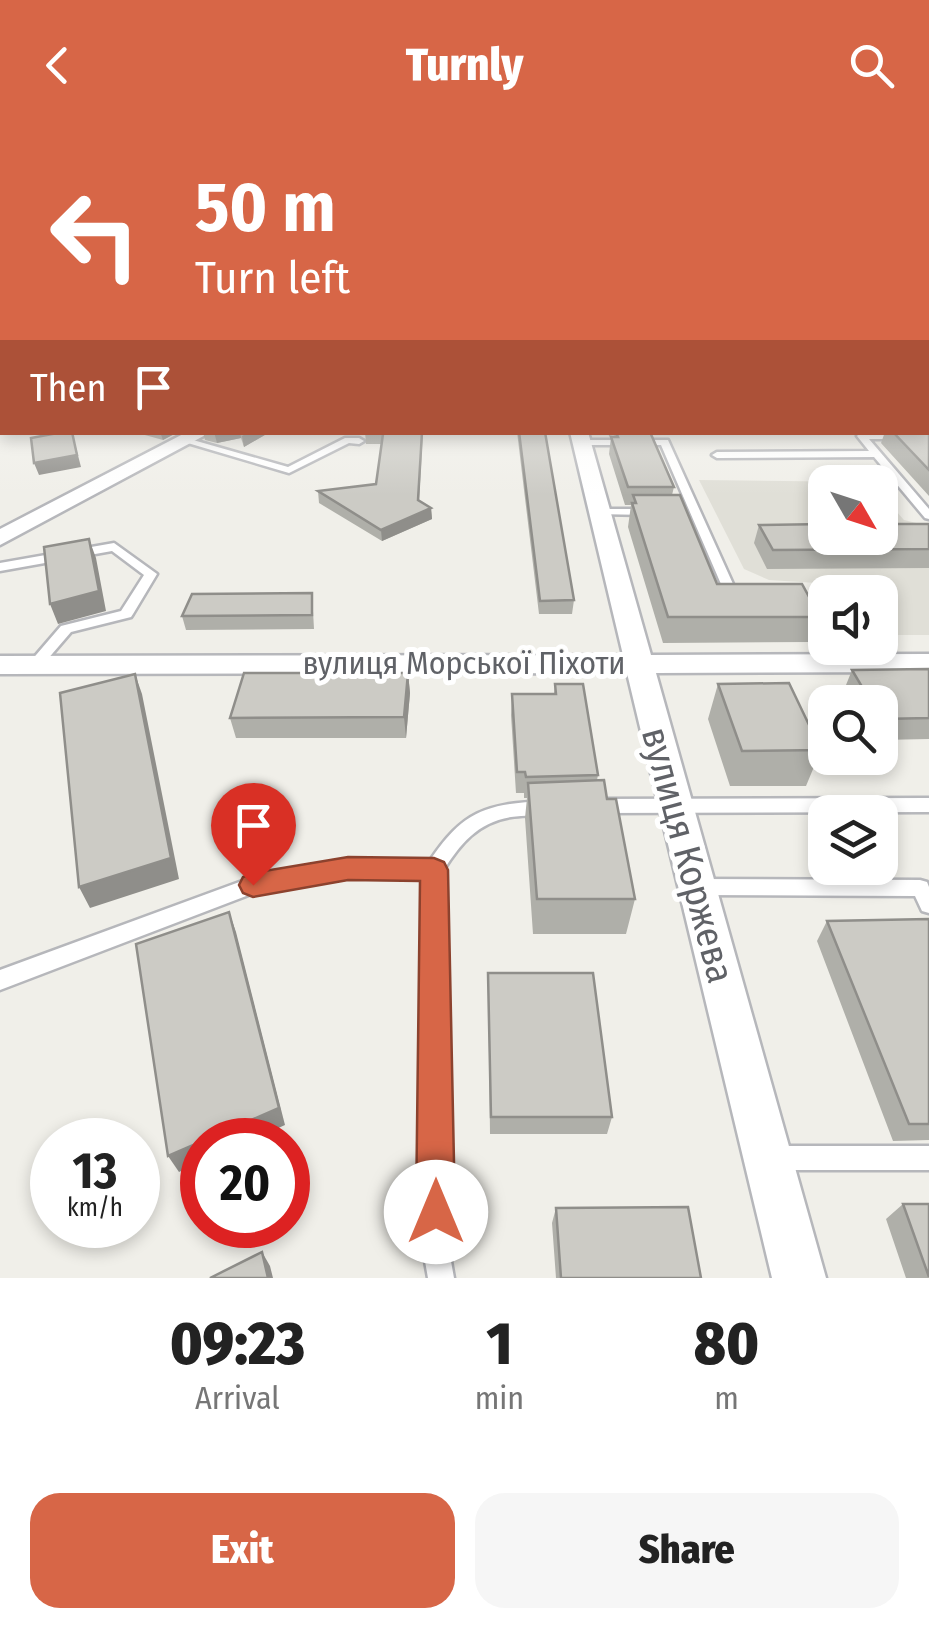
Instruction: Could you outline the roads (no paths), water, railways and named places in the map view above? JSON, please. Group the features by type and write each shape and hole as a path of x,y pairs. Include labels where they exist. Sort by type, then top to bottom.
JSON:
{"street":[{"path":"0,538 194,437"},
{"name":"вулиця Коржева","path":"580,438 799,1278"},
{"name":"вулиця Морської Піхоти","path":"0,665 638,662 808,651"},
{"name":"вулиця Морської Піхоти","path":"898,659 929,663"}],"lane":[{"path":"876,435 862,436 929,516"},
{"path":"194,437 289,470 348,440 360,441"},
{"path":"580,438 663,437 733,598 750,598"},
{"path":"717,455 876,454"},
{"path":"599,512 658,512"},
{"path":"678,512 698,512"},
{"path":"0,567 114,547 151,574 126,614 66,629 34,665"},
{"path":"802,599 808,610"},
{"path":"441,1278 436,1250 434,870 458,831 503,809 674,803 929,804"},
{"path":"0,980 253,885 348,869 434,870"},
{"path":"696,888 920,888 929,905"},
{"path":"767,1158 929,1158"}]}
